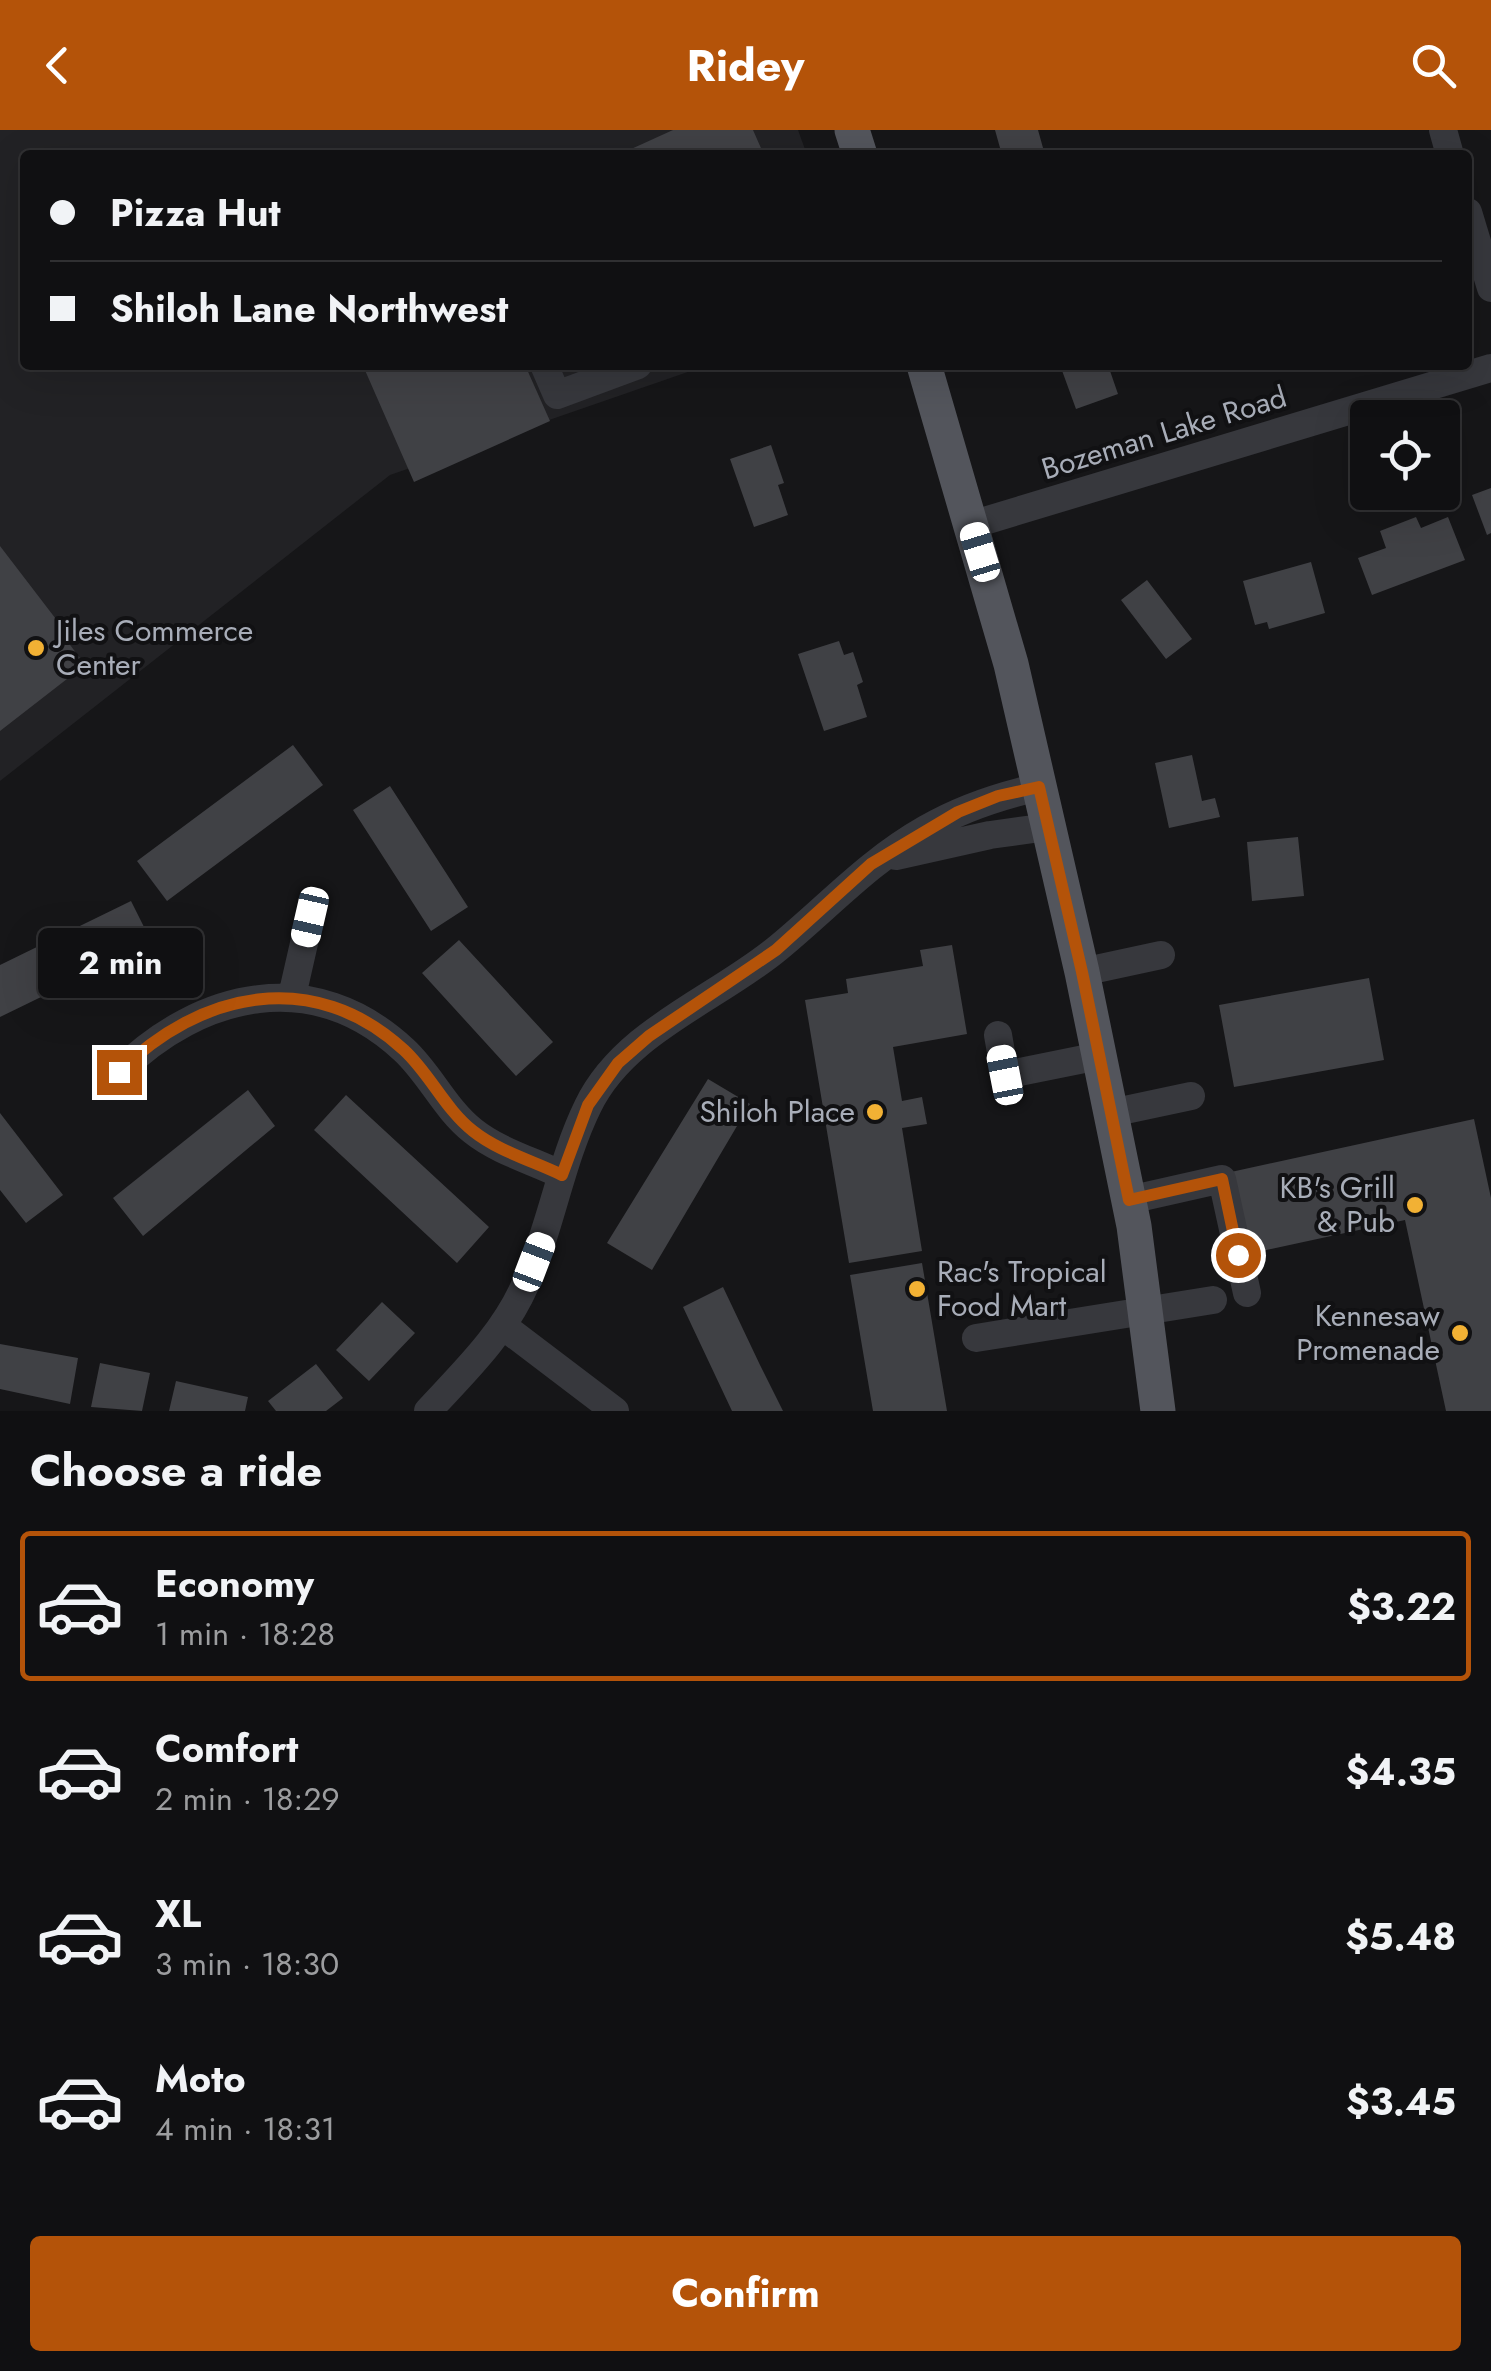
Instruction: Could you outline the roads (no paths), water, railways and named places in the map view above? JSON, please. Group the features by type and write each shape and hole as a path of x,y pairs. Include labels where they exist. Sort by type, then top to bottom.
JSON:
{"main road":[{"path":"925,370 1012,664 1082,972 1129,1200 1147,1308 1158,1411"}],"street":[{"path":"1472,225 1491,288"},
{"name":"Bozeman Lake Road","path":"971,525 1491,368"},
{"path":"546,370 556,395 624,370"},
{"path":"428,1411 503,1326 531,1270 588,1105 618,1063 649,1036 776,950 871,864 958,812 998,796 1039,787"},
{"path":"871,864 912,852 1048,827"},
{"path":"292,996 310,917"},
{"path":"1082,972 1161,955"},
{"path":"119,1072 145,1046 181,1023 240,1000 292,996 360,1017 408,1054 472,1131 562,1175"},
{"path":"998,1035 1005,1075 1099,1056"},
{"path":"1111,1113 1191,1096"},
{"path":"1129,1200 1222,1179 1247,1293"},
{"path":"976,1338 1213,1300"},
{"path":"503,1326 615,1411"}],"place":[{"name":"Jiles Commerce Center","path":"36,648"},
{"name":"Shiloh Place","path":"875,1112"},
{"name":"KB's Grill & Pub","path":"1415,1205"},
{"name":"Rac's Tropical Food Mart","path":"917,1289"},
{"name":"Kennesaw Promenade","path":"1460,1333"}]}
